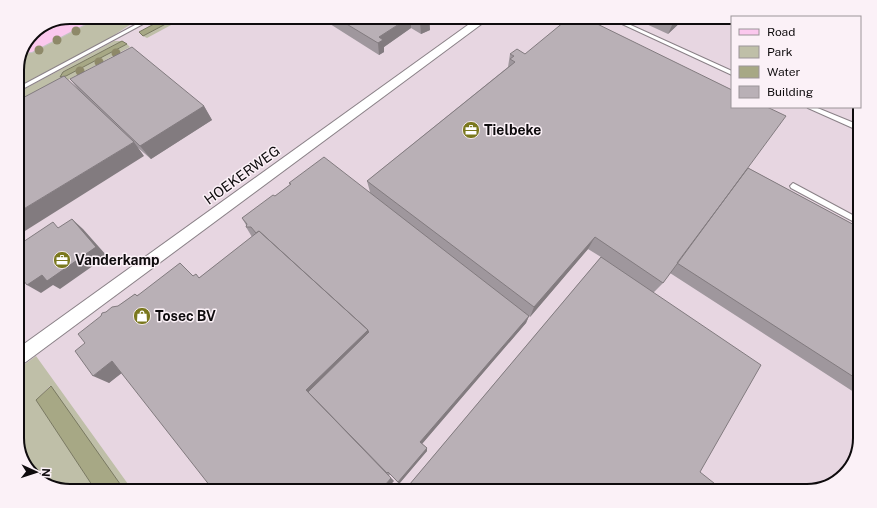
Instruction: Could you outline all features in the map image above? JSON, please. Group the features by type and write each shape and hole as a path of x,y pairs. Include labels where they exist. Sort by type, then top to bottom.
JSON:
{"main road":[{"path":"31,45 73,24"}],"street":[{"name":"HOEKERWEG","path":"24,354 476,24"}],"lane":[{"path":"24,86 141,24"},
{"path":"624,24 731,73"},
{"path":"812,108 853,126"},
{"path":"793,186 853,218"}],"shaded area":[{"path":"70,24 731,24 731,108 853,108 853,444 847,461 840,471 830,478 813,484 64,484 47,478 32,464 26,453 24,441 24,67 28,52 37,37 52,28"}],"green space":[{"path":"82,24 131,24 105,41 24,83 24,67 28,51"},
{"path":"166,24 173,24 147,38 143,36"},
{"path":"114,41 122,41 63,72 63,77 127,44 130,47 24,103 24,89"},
{"path":"36,356 128,484 120,484 50,386 36,400 91,484 64,484 47,478 35,468 26,453 24,441 24,365"}],"water":[{"path":"154,24 166,24 143,36 139,32"},
{"path":"122,41 127,44 66,76 60,77 63,72"},
{"path":"51,386 120,484 91,484 36,400"}],"building":[{"path":"347,24 399,24 379,37 383,40 378,43"},
{"path":"561,24 597,24 731,90 731,108 769,108 786,116 663,283 595,237 534,307 367,181 515,62 510,59 514,56 510,54 517,49 525,54"},
{"path":"132,47 204,106 140,146 70,79"},
{"path":"64,76 134,142 24,209 24,97"},
{"path":"324,157 529,316 420,442 427,448 398,482 388,472 387,473 308,392 369,332 368,330 259,231 256,233 251,227 246,227 247,224 242,218 273,195 275,196 291,184 289,183"},
{"path":"748,168 853,224 853,376 677,263"},
{"path":"72,219 96,247 47,281 42,275 27,285 24,281 24,241 53,222 58,228"},
{"path":"259,231 368,330 306,390 391,478 386,484 209,484 112,361 93,376 75,351 85,343 78,334 101,316 102,313 106,312 112,307 118,306 135,294 137,296 180,263 193,276 196,274 199,278"},
{"path":"601,257 761,365 700,472 715,484 410,484"}],"place":[{"name":"Tielbeke","path":"471,130"},
{"name":"Vanderkamp","path":"62,260"},
{"name":"Tosec BV","path":"142,316"}]}
